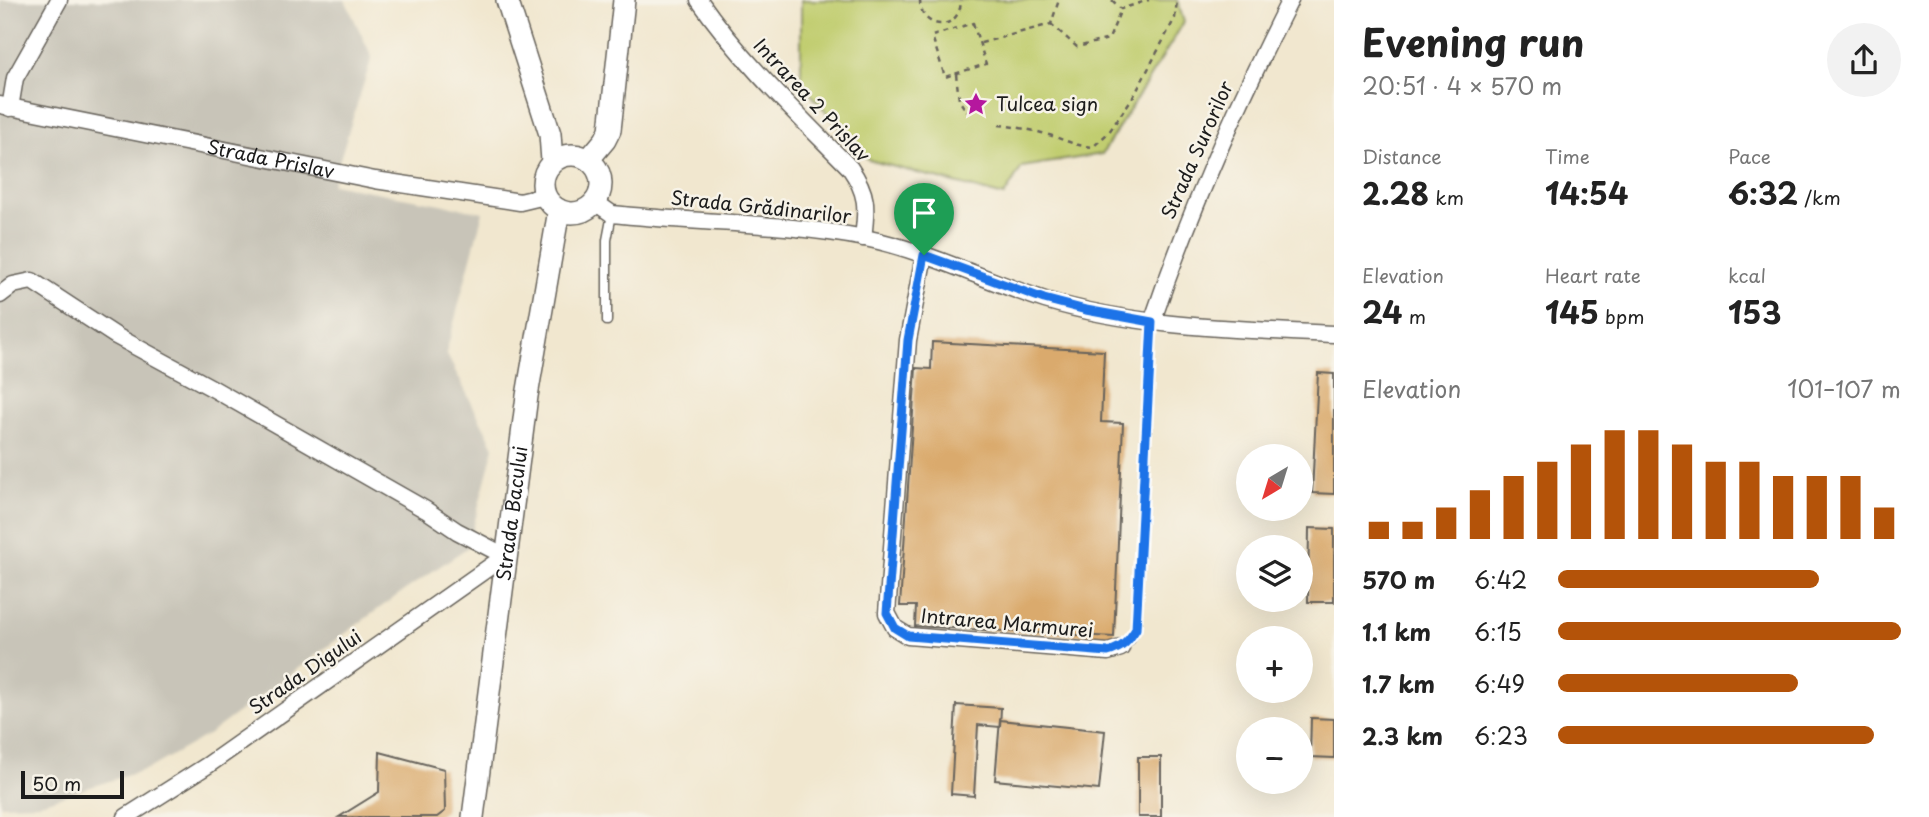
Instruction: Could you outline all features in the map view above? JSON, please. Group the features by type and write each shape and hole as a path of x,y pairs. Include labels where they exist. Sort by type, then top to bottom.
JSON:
{"street":[{"path":"5,107 15,78 59,0"},
{"path":"507,0 550,134 552,161 542,177 552,203 578,212 603,208 600,175 589,159 570,154 552,161"},
{"path":"589,159 610,130 624,0"},
{"name":"Intrarea 2 Prislav","path":"699,0 723,35 855,174 865,195 867,208 863,238"},
{"name":"Strada Surorilor","path":"1152,322 1177,249 1227,130 1290,0"},
{"name":"Strada Prislav","path":"5,107 375,180 520,202 552,203"},
{"name":"Strada Bacului","path":"473,817 552,203"},
{"name":"Strada Grădinarilor","path":"603,208 863,238 924,255 1044,299 1152,322 1334,334"},
{"name":"Intrarea Marmurei","path":"924,255 908,340 887,613 890,622 908,636 1108,652 1121,648"},
{"path":"0,295 13,285 32,281 116,336 505,556"},
{"name":"Strada Digului","path":"126,817 208,765 505,556"}],"lane":[{"path":"603,208 607,240 607,321"},
{"name":"Intrarea Marmurei","path":"1121,648 1136,629 1152,322"}],"path":[{"path":"914,0 928,20 939,24 947,23 959,14 961,0"},
{"path":"920,0 920,8"},
{"path":"1051,24 1059,0"},
{"path":"1112,0 1121,9"},
{"path":"1121,9 1149,0"},
{"path":"999,125 1041,133 1077,146 1093,147 1109,132 1135,94 1175,18 1177,0"},
{"path":"1051,24 1077,47 1109,39 1121,9"},
{"path":"947,23 949,31"},
{"path":"973,23 980,44 986,64 945,77 932,36 973,23"},
{"path":"980,44 1051,24"},
{"path":"956,74 959,100 967,112"}],"shaded area":[{"path":"0,0 345,0 372,57 332,184 483,212 446,353 494,447 468,547 392,599 209,734 150,768 37,804 0,805"}],"green space":[{"path":"801,0 1177,0 1184,22 1102,154 1022,167 1004,196 869,160 801,83"}],"building":[{"path":"932,342 1104,351 1101,422 1123,423 1114,637 915,626 916,606 900,606 916,368 931,369"},
{"path":"1318,373 1334,374 1334,494 1313,493"},
{"path":"1309,528 1334,529 1334,602 1313,602 1313,535 1309,535"},
{"path":"956,705 1001,708 1000,727 978,725 974,796 951,794"},
{"path":"1313,718 1334,719 1334,758 1313,757"},
{"path":"1000,720 1105,731 1099,790 995,780"},
{"path":"380,752 444,769 445,811 437,817 339,817 379,792"},
{"path":"1138,757 1161,757 1161,817 1138,817"}],"place":[{"name":"Tulcea sign","path":"976,104"}],"route":[{"path":"924,255 1044,299 1152,322 1136,629 1121,648 1108,652 908,636 890,622 887,613 908,340 924,255"}]}
